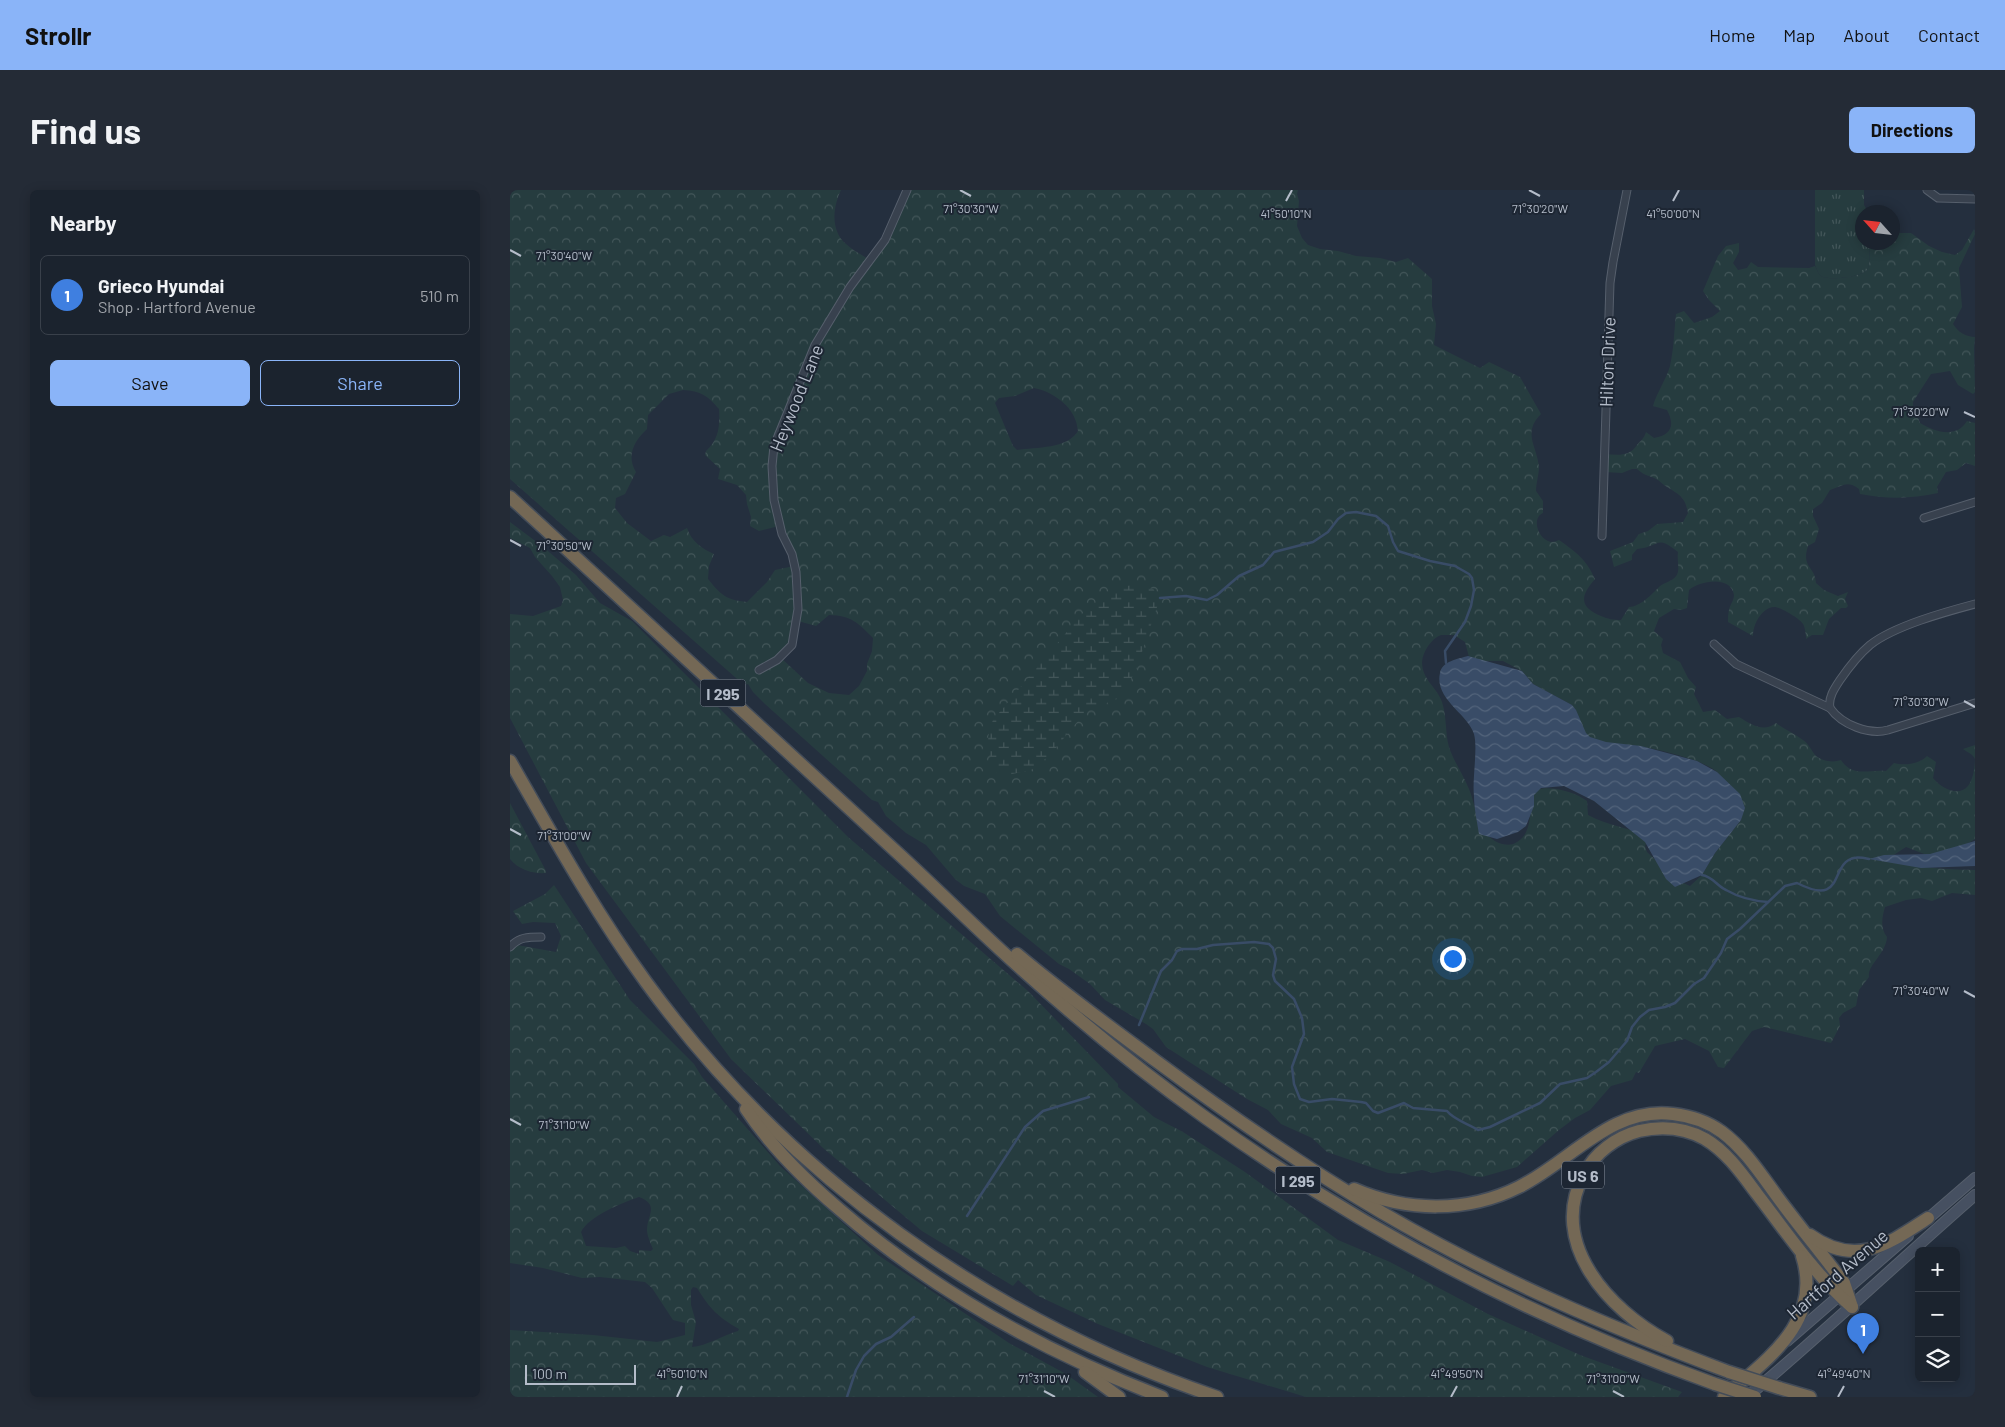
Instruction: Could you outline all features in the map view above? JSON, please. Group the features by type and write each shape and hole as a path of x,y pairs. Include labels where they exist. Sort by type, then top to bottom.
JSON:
{"highway":[{"name":"I 295","path":"510,497 1016,964 1099,1036 1207,1119 1298,1180 1392,1236 1504,1296 1613,1345 1754,1397"},
{"path":"510,761 615,938 674,1018 724,1076 774,1128 820,1171 862,1206 927,1254 996,1298 1060,1332 1134,1366 1217,1397"},
{"path":"936,889 1086,1009 1200,1094 1267,1141 1383,1213 1504,1278 1604,1323 1729,1372"},
{"path":"724,1076 749,1115 772,1143 804,1178 850,1219 918,1271 1092,1376 1118,1397"},
{"path":"1267,1141 1343,1183 1367,1194 1406,1205 1447,1206 1485,1200 1519,1187 1541,1175 1600,1133 1622,1121 1650,1114 1678,1114 1705,1123 1729,1138 1749,1160 1799,1225 1852,1307"},
{"name":"US 6","path":"1794,1241 1726,1155 1706,1140 1683,1130 1668,1128 1651,1129 1620,1138 1599,1153 1580,1181 1573,1210 1575,1238 1585,1264 1602,1290 1619,1308 1642,1326 1671,1344 1729,1372 1810,1397"},
{"path":"1799,1225 1816,1239 1828,1245 1848,1251 1861,1251 1882,1246 1928,1218"},
{"path":"1794,1241 1827,1283 1843,1292"},
{"path":"1772,1354 1798,1320 1806,1299 1807,1275 1802,1256 1794,1241"},
{"path":"1040,1344 1114,1378 1162,1397"},
{"name":"Hartford Avenue","path":"1724,1397 1772,1354"}],"main road":[{"name":"Hartford Avenue","path":"1772,1354 1975,1178"},
{"name":"Hartford Avenue","path":"1747,1397 1852,1307 1915,1247 1975,1195"}],"street":[{"name":"Heywood Lane","path":"759,670 777,660 792,644 798,614 796,572 792,554 781,529 774,500 772,466 774,446 814,346 850,287 885,240 907,190"},
{"name":"Hilton Drive","path":"1602,536 1610,283 1628,190"},
{"path":"1927,190 1938,198 1975,199"},
{"path":"1924,518 1975,502"},
{"path":"1830,708 1829,702 1837,685 1850,665 1871,644 1888,634 1940,614 1975,604"},
{"path":"1714,644 1736,664 1830,708 1840,718 1862,730 1880,732 1975,703"},
{"path":"510,947 516,941 526,937 541,937"}],"green space":[{"path":"510,190 841,190 834,218 837,232 848,246 868,259 882,243 907,190 1298,190 1297,226 1302,238 1308,245 1356,256 1380,258 1396,262 1408,258 1432,279 1432,306 1436,324 1434,345 1480,368 1489,362 1520,377 1541,414 1532,427 1531,434 1539,467 1536,491 1543,501 1543,513 1537,519 1538,529 1546,540 1554,542 1559,540 1584,561 1595,579 1585,596 1585,605 1594,613 1613,620 1621,620 1629,607 1641,603 1661,585 1677,575 1678,552 1665,544 1658,543 1637,549 1632,555 1632,560 1614,567 1610,551 1633,542 1639,534 1648,531 1657,524 1683,522 1688,513 1685,503 1679,495 1658,480 1637,469 1622,473 1605,472 1605,454 1619,455 1630,452 1646,432 1654,438 1668,432 1671,420 1667,410 1653,406 1670,366 1676,314 1684,311 1694,323 1712,317 1720,311 1703,291 1718,256 1726,246 1739,243 1739,252 1733,263 1738,270 1747,268 1751,262 1758,267 1809,268 1815,266 1821,276 1837,278 1859,275 1867,270 1870,250 1900,250 1900,233 1911,233 1929,246 1955,255 1962,250 1974,229 1975,234 1959,268 1962,307 1953,324 1962,334 1975,337 1975,392 1973,394 1958,385 1950,371 1931,374 1913,402 1913,408 1920,423 1939,431 1951,432 1957,430 1967,421 1975,423 1975,466 1966,463 1957,470 1946,472 1937,487 1938,493 1928,495 1899,498 1870,496 1860,494 1859,489 1848,484 1830,490 1822,503 1813,509 1813,516 1819,529 1815,542 1808,546 1806,559 1816,583 1824,590 1838,596 1848,592 1845,599 1848,606 1841,608 1829,619 1823,635 1812,635 1806,639 1806,633 1801,622 1785,611 1774,607 1765,610 1759,618 1754,627 1753,636 1728,622 1728,614 1734,595 1732,589 1721,582 1707,582 1689,590 1687,608 1681,610 1674,609 1659,618 1654,631 1663,639 1661,645 1663,653 1680,662 1688,678 1696,687 1694,694 1703,712 1715,710 1727,719 1739,717 1753,725 1762,727 1771,726 1776,723 1805,742 1820,759 1827,761 1841,760 1851,769 1861,772 1886,771 1894,763 1912,764 1927,756 1936,762 1933,778 1949,790 1959,791 1969,785 1973,775 1975,759 1975,839 1950,854 1932,857 1906,847 1889,858 1900,862 1942,869 1975,870 1975,895 1952,893 1932,901 1921,898 1906,900 1885,907 1882,922 1883,930 1887,937 1886,943 1871,968 1869,977 1859,990 1856,1006 1843,1013 1839,1018 1840,1026 1831,1043 1764,1027 1752,1031 1724,1068 1718,1067 1709,1051 1685,1039 1655,1046 1639,1073 1636,1072 1632,1080 1611,1086 1590,1110 1559,1130 1517,1167 1482,1177 1447,1170 1433,1173 1422,1170 1403,1174 1388,1173 1327,1152 1312,1138 1281,1124 1268,1110 1247,1099 1166,1047 1153,1029 1105,1000 1090,984 1059,964 1000,916 985,894 964,886 955,879 926,845 906,833 886,816 878,802 872,800 765,704 748,684 744,685 510,479","holes":["1034,388 1046,392 1064,403 1072,413 1078,431 1073,437 1059,444 1017,450 1013,446 995,403 999,398 1015,396","683,390 699,393 708,398 719,409 718,432 705,455 720,469 718,479 737,485 746,495 751,517 750,526 759,531 779,526 794,566 775,570 767,582 747,602 725,596 708,579 709,566 714,554 698,544 687,528 670,537 664,535 651,541 627,523 615,508 616,498 625,494 636,472 632,460 633,449 638,439 647,429 648,415 669,394","829,615 849,618 873,638 867,671 859,686 849,695 829,693 808,683 780,657 791,645 798,621 816,626","1441,635 1454,635 1465,642 1469,657 1481,661 1503,661 1522,671 1533,684 1572,705 1582,727 1591,738 1607,743 1644,747 1679,755 1702,763 1717,772 1742,816 1741,820 1715,853 1702,875 1690,886 1677,880 1647,852 1645,846 1649,836 1588,815 1587,801 1569,792 1555,789 1536,790 1528,826 1522,838 1508,845 1491,839 1478,819 1469,789 1449,747 1445,713 1440,697 1424,674 1422,662 1426,650 1431,642"]},
{"path":"1815,190 1864,190 1864,205 1855,205 1855,250 1870,250 1867,270 1859,275 1830,278 1821,276 1815,265"},
{"path":"510,522 576,575 600,603 632,621 848,837 1028,991 1118,1084 1118,1087 1154,1117 1183,1132 1245,1172 1338,1240 1390,1262 1488,1314 1580,1355 1682,1392 1678,1397 1306,1397 1207,1367 1098,1324 1036,1295 1018,1280 1013,1286 922,1231 823,1148 731,1059 586,863 510,718 510,614 533,616 561,606 563,600 560,587 535,557 530,548 510,538"},
{"path":"1133,585 1153,589 1160,598 1135,673 1117,699 1086,711 1050,755 1031,770 999,777 988,749 990,727 993,720 1082,614 1114,588"},
{"path":"1975,745 1975,759 1963,749"},
{"path":"510,803 546,873 526,870 510,859"},
{"path":"554,885 630,1000 694,1064 702,1077 780,1166 878,1255 1009,1343 1066,1374 1098,1397 510,1397 510,1330 593,1335 657,1342 685,1335 685,1323 673,1320 652,1288 645,1282 600,1277 582,1278 543,1268 510,1263 510,948 517,945 556,952 561,936 555,923 533,922 522,924 513,911 545,894","holes":["639,1197 649,1203 651,1207 647,1230 653,1249 651,1251 639,1250 639,1254 630,1251 625,1246 616,1248 586,1246 581,1232 585,1226 598,1215","693,1287 697,1288 715,1312 739,1329 738,1331 703,1345 692,1347 696,1322 691,1305 691,1290"]}],"water":[{"path":"1468,656 1522,671 1533,684 1572,705 1586,733 1590,737 1606,742 1641,746 1697,761 1717,772 1740,794 1745,808 1741,820 1715,853 1702,875 1675,887 1666,879 1645,842 1594,801 1564,786 1541,788 1534,795 1534,806 1526,826 1518,832 1497,839 1479,834 1474,801 1474,734 1471,727 1442,691 1439,682 1441,669 1447,663"},
{"path":"1975,841 1975,866 1921,868 1869,859 1884,855 1930,854"}],"waterway":[{"path":"1160,598 1186,596 1207,600 1217,595 1239,576 1263,565 1274,552 1313,542 1328,532 1338,519 1346,513 1356,512 1376,516 1388,526 1398,551 1430,561 1455,566 1469,574 1472,578 1474,590 1471,606 1465,622 1445,651 1446,663"},
{"path":"1139,1025 1161,971 1172,960 1177,951 1213,945 1254,942 1269,944 1273,948 1276,959 1273,975 1275,981 1294,999 1302,1018 1304,1034 1292,1067 1294,1084 1300,1099 1309,1102 1332,1099 1361,1102 1366,1103 1373,1111 1378,1113 1404,1103 1413,1108 1447,1111 1478,1130 1490,1127 1540,1103 1560,1084 1587,1078 1609,1062 1627,1041 1632,1027 1640,1017 1649,1010 1675,1003 1694,984 1704,978 1721,953 1727,939 1785,886 1797,883 1812,889 1823,890 1835,882 1846,862 1856,858 1869,859"},
{"path":"1702,875 1709,877 1736,895 1768,902"},
{"path":"967,1216 1025,1127 1043,1111 1089,1097"},
{"path":"847,1397 856,1370 864,1356 876,1344 891,1337 914,1317"}],"place":[{"name":"Grieco Hyundai","path":"1863,1354"}]}
